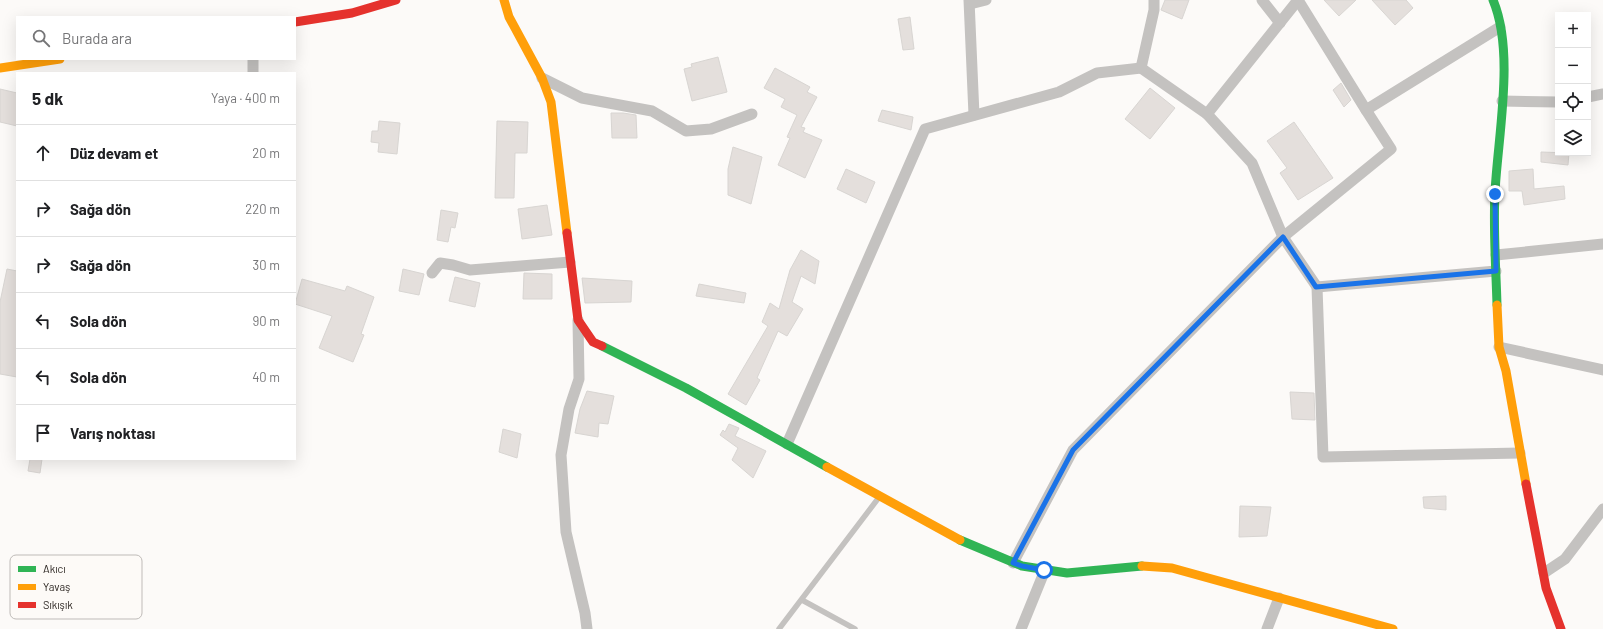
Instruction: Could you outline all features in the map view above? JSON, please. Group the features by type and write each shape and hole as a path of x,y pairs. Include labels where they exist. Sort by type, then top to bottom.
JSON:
{"street":[{"path":"296,22 352,13 396,0"},
{"path":"504,0 509,17 542,78 551,102 578,320 579,379 569,409 561,455 566,532 585,613 587,629"},
{"path":"974,115 969,2 986,0"},
{"path":"1141,68 1154,10 1154,0"},
{"path":"1262,0 1280,23"},
{"path":"1013,563 1073,450 1283,237 1391,149 1298,0 1207,114"},
{"path":"1493,0 1499,14 1505,67 1495,194 1496,313 1499,347 1506,370 1520,453 1546,588 1561,629"},
{"path":"1366,110 1500,27"},
{"path":"0,68 53,60"},
{"path":"253,60 253,72"},
{"path":"787,444 925,129 1059,92 1097,73 1141,68 1207,114 1252,163 1283,237 1316,287 1323,457 1520,453"},
{"path":"542,78 582,98 652,111 686,131 711,129 752,114"},
{"path":"1591,96 1603,94"},
{"path":"1502,100 1555,102"},
{"path":"1496,255 1603,244"},
{"path":"461,256 462,268"},
{"path":"432,273 440,263 453,264 470,270 570,262"},
{"path":"1316,287 1496,271"},
{"path":"578,320 593,342 686,388 952,536 1013,563 1022,566 1067,573 1137,566 1172,568 1392,629"},
{"path":"1499,347 1603,370"},
{"path":"1544,573 1565,559 1603,510"},
{"path":"1021,629 1044,570"},
{"path":"1267,629 1279,598"}],"lane":[{"path":"779,629 880,496"},
{"path":"802,600 855,629"}],"building":[{"path":"1165,0 1189,0 1182,19 1161,10"},
{"path":"1324,0 1356,0 1339,16"},
{"path":"1372,0 1406,0 1413,8 1395,25"},
{"path":"910,17 914,49 903,50 898,19"},
{"path":"718,57 727,92 692,101 684,69 692,67 691,64"},
{"path":"775,68 810,87 807,92 817,97 801,127 805,128 803,132 822,140 805,178 778,165 790,138 787,137 797,115 781,107 785,99 764,88"},
{"path":"1341,83 1351,100 1344,107 1333,90"},
{"path":"1150,88 1175,108 1150,139 1125,119"},
{"path":"0,89 16,93 16,126 0,122"},
{"path":"882,110 913,117 911,130 878,121"},
{"path":"611,113 636,115 637,138 612,138"},
{"path":"379,121 400,123 397,154 378,152 379,143 371,142 372,131 378,131"},
{"path":"497,121 528,122 527,153 515,153 514,198 495,198"},
{"path":"1294,122 1333,178 1298,200 1280,173 1287,168 1267,141"},
{"path":"733,147 762,157 751,204 728,195 728,169"},
{"path":"1541,152 1555,152 1555,156 1569,156 1568,165 1541,162"},
{"path":"846,169 875,182 866,203 837,189"},
{"path":"1533,169 1534,189 1564,186 1565,199 1524,205 1522,191 1509,191 1509,171"},
{"path":"547,205 552,235 522,239 518,209"},
{"path":"441,210 458,213 455,228 451,227 448,242 437,240"},
{"path":"801,250 819,261 815,284 801,276 792,302 803,309 787,336 778,331 757,378 760,380 746,405 728,394 768,326 762,322 770,303 779,309 790,270"},
{"path":"7,269 16,271 16,377 0,374 0,302"},
{"path":"403,269 424,274 419,295 399,291"},
{"path":"524,273 552,274 552,299 523,299"},
{"path":"455,277 480,283 475,307 449,301"},
{"path":"582,278 632,281 631,302 585,303"},
{"path":"302,279 345,291 347,286 374,297 361,334 364,335 353,362 319,348 332,316 296,304"},
{"path":"699,284 746,293 744,303 696,296"},
{"path":"587,391 614,396 608,424 599,423 598,437 575,433 580,409"},
{"path":"1290,392 1314,393 1315,420 1292,419"},
{"path":"729,424 739,428 735,436 766,451 753,478 732,460 738,448 720,435 723,430 725,432"},
{"path":"503,429 521,434 517,458 499,452"},
{"path":"30,460 42,460 40,473 28,471"},
{"path":"1446,496 1446,510 1424,508 1423,497"},
{"path":"1240,506 1271,507 1267,536 1239,537"}],"traffic: fast":[{"path":"1493,0 1500,21 1504,69 1494,206 1497,305"},
{"path":"602,346 686,388 827,467"},
{"path":"960,540 1022,566 1067,573 1142,566"}],"traffic: slow":[{"path":"504,0 509,17 542,78 551,102 567,233"},
{"path":"0,68 53,60"},
{"path":"1497,305 1499,347 1506,371 1526,484"},
{"path":"827,467 960,540"},
{"path":"1142,566 1172,568 1393,629"}],"traffic: jam":[{"path":"296,22 352,13 396,0"},
{"path":"567,233 578,320 593,342 602,346"},
{"path":"1526,484 1546,588 1561,629"}],"route":[{"path":"1044,570 1013,563 1073,450 1283,237 1316,287 1496,271 1495,194"}]}
